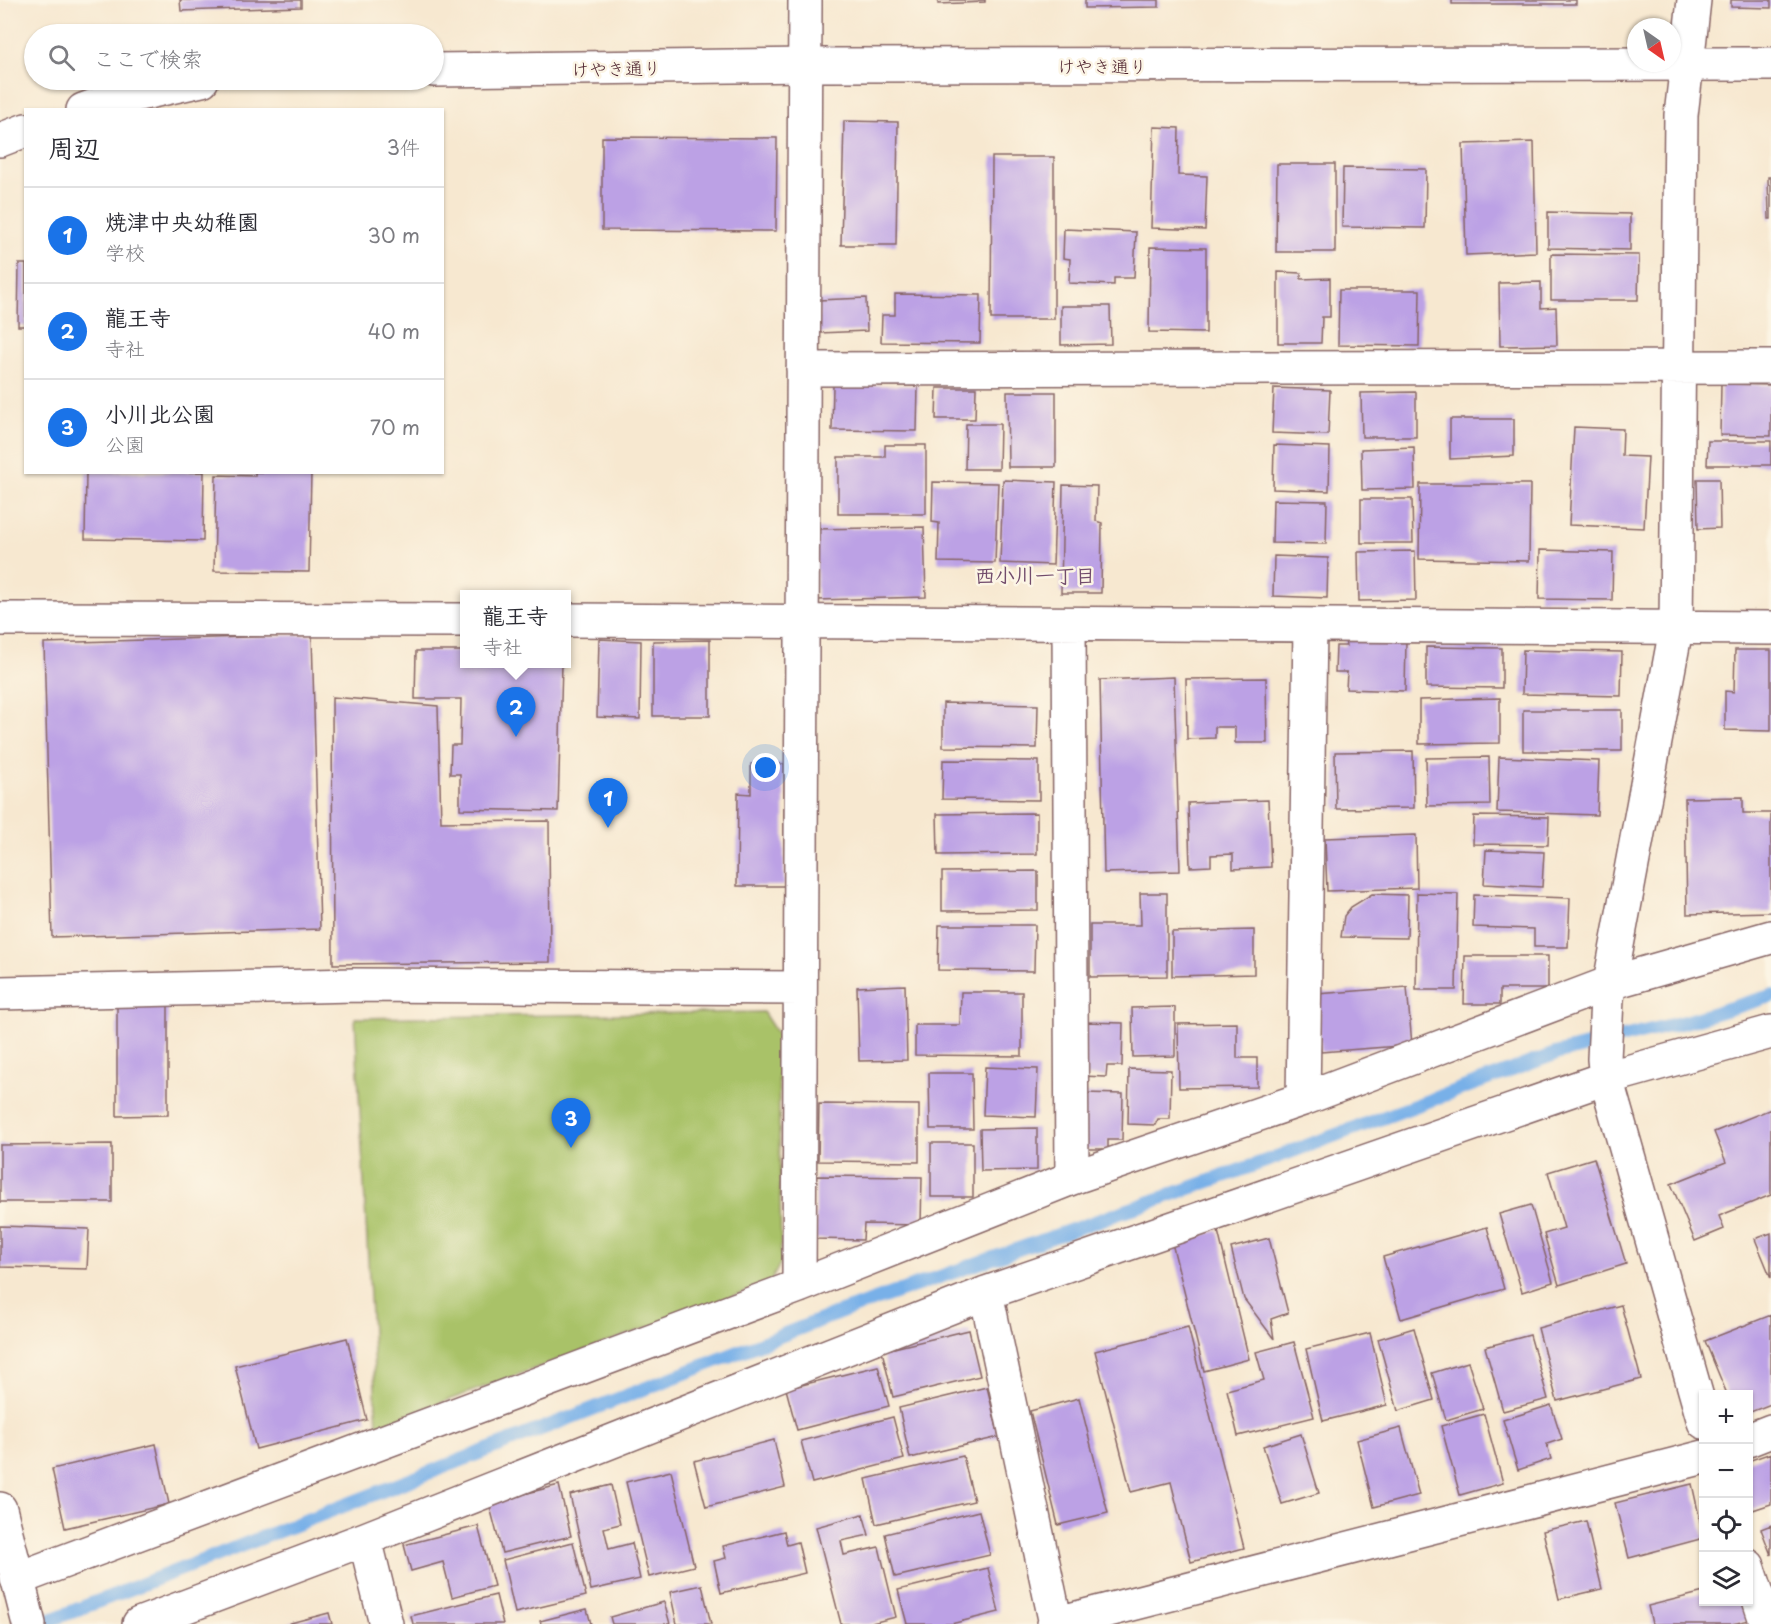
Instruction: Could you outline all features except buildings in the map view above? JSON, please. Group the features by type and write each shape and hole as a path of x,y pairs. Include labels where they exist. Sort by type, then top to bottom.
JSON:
{"street":[{"path":"799,1286 805,0"},
{"path":"1694,0 1681,115 1676,629 1609,991 1605,1068 1699,1404"},
{"name":"けやき通り","path":"444,70 805,65 1771,64"},
{"path":"89,108 119,98 156,90"},
{"path":"0,140 24,131"},
{"path":"803,369 1771,367"},
{"path":"0,619 460,620"},
{"path":"571,620 802,620 1310,627 1771,628"},
{"path":"1069,625 1072,1178"},
{"path":"1303,1099 1310,627"},
{"path":"19,1584 799,1286 1072,1178 1771,937"},
{"path":"0,993 354,985 800,988"},
{"path":"140,1624 365,1539 986,1293 1605,1068 1771,1032"},
{"path":"986,1293 1055,1624 1699,1458"},
{"path":"1753,1438 1771,1431"},
{"path":"0,1509 29,1624"},
{"path":"365,1539 386,1624"},
{"path":"1753,1579 1767,1624"}],"green space":[{"path":"763,1012 778,1035 781,1262 770,1283 377,1426 355,1018"}],"waterway":[{"path":"40,1624 844,1311 1263,1162 1555,1054 1688,1021 1771,996"}],"place":[{"name":"龍王寺","path":"516,737"},
{"name":"焼津中央幼稚園","path":"608,828"},
{"name":"小川北公園","path":"571,1148"}],"district":[{"name":"西小川一丁目","path":"1035,575"}]}
